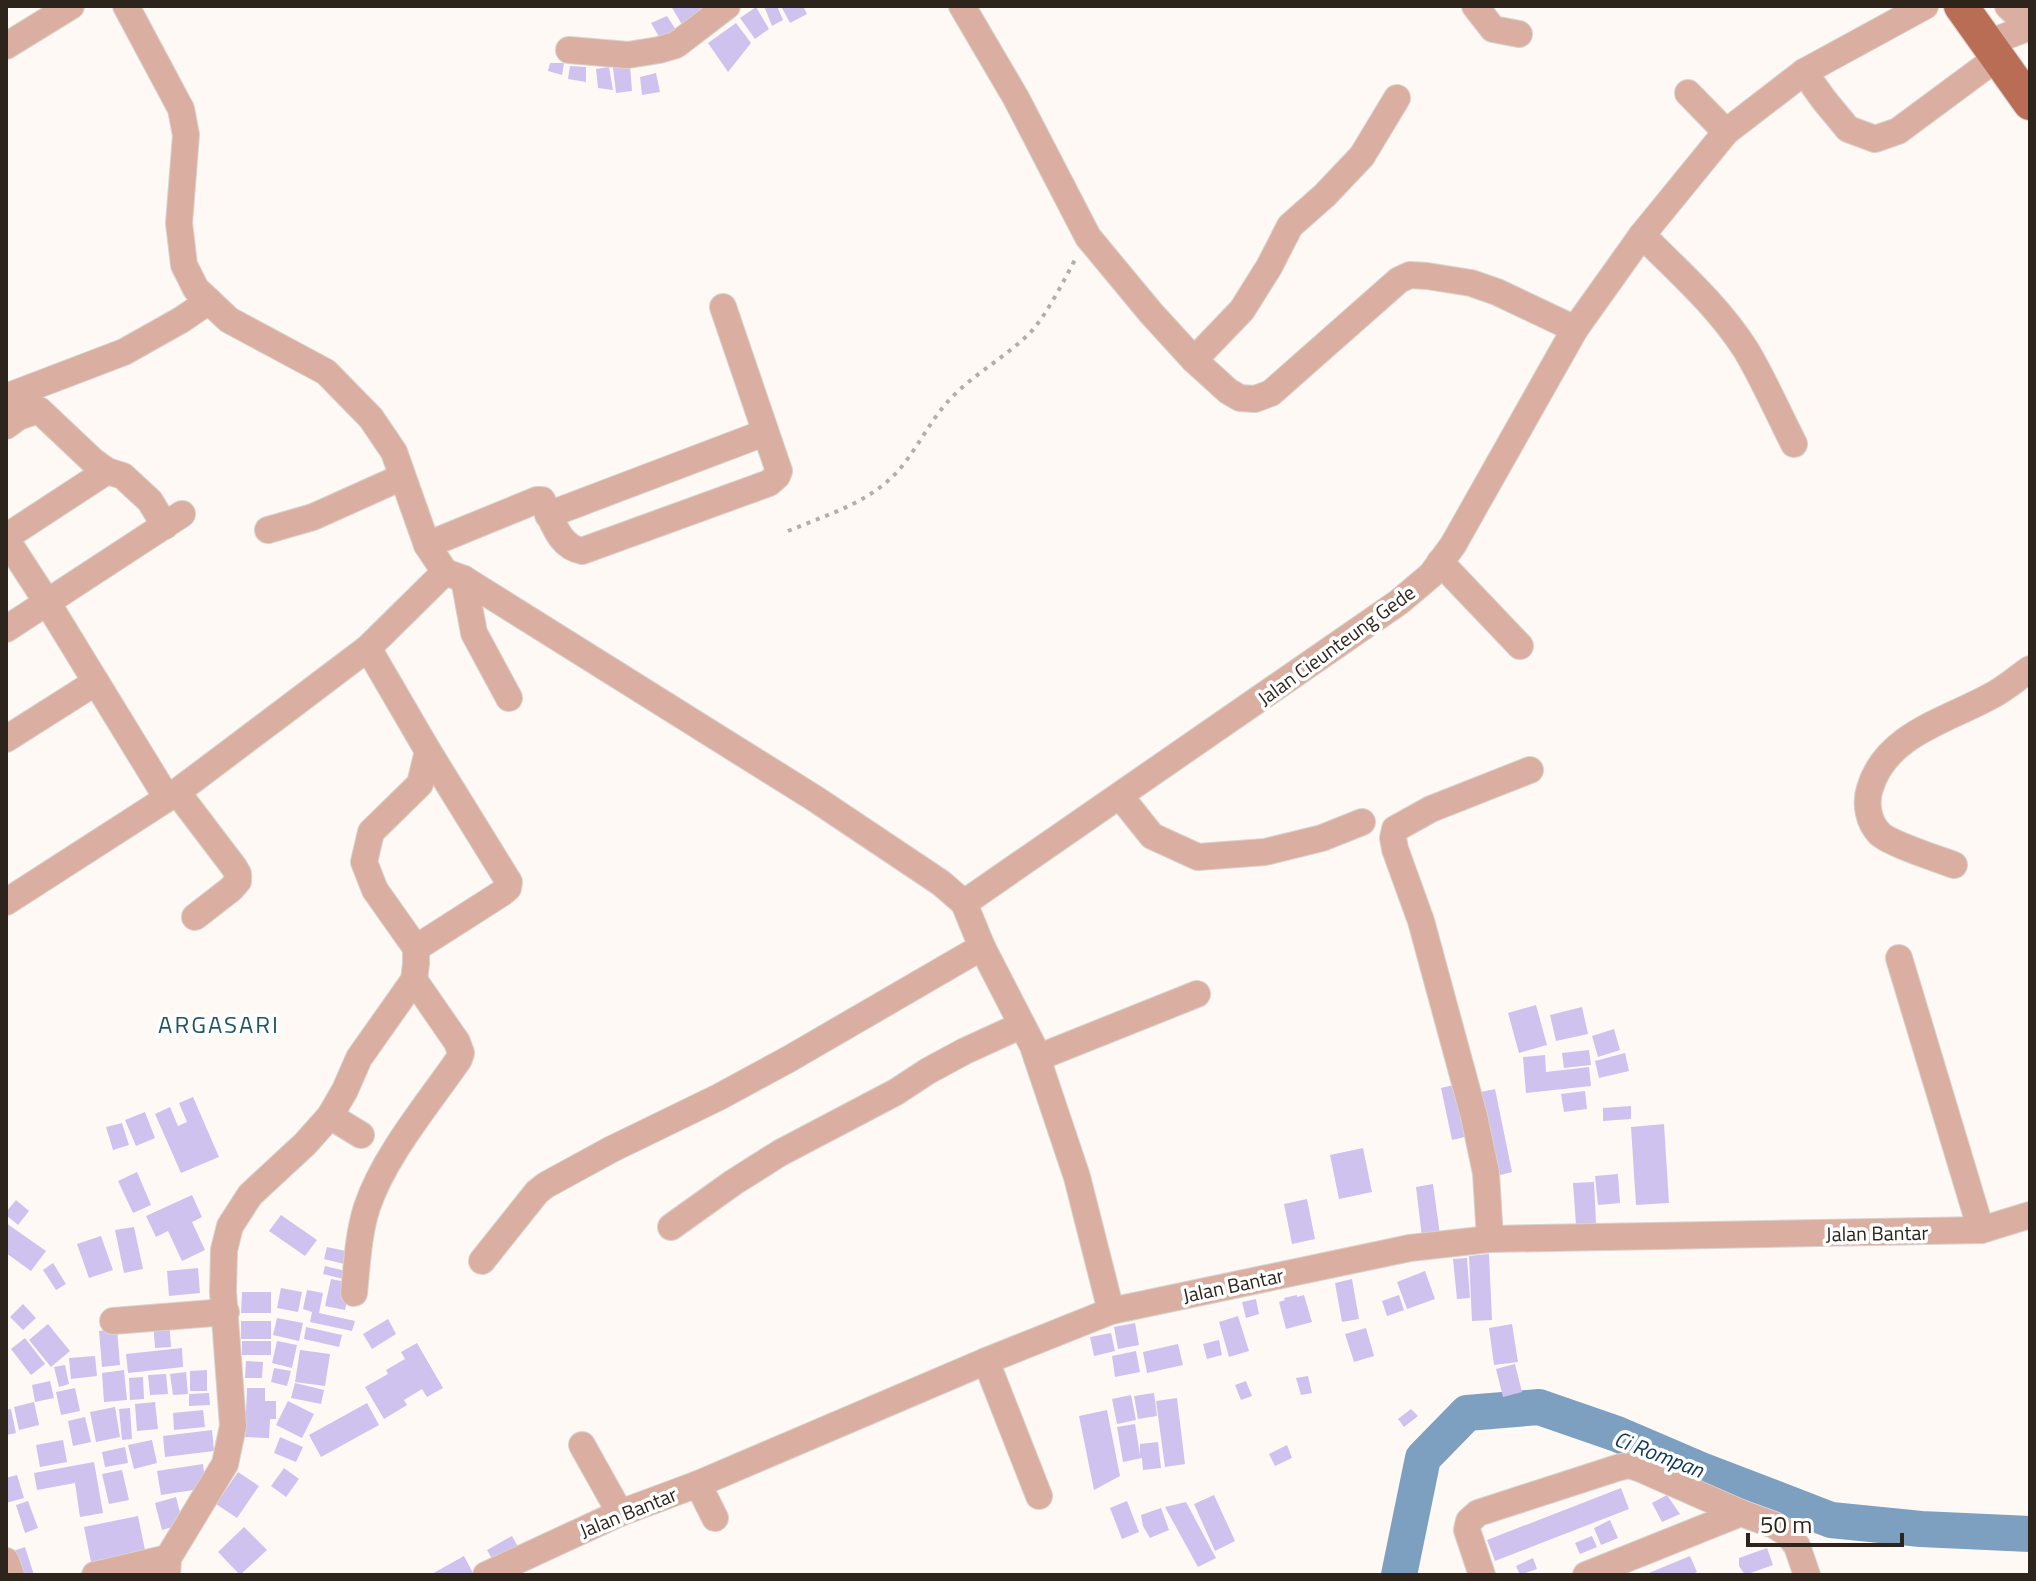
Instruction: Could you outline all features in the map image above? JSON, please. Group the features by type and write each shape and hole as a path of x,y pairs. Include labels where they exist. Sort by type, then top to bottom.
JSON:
{"main road":[{"path":"1961,6 2030,103"}],"street":[{"path":"6,46 71,6"},
{"path":"126,6 181,109 186,135 179,223 184,265 196,289 229,320 326,372 371,418 394,452 427,545 455,575 814,798 941,883 964,903 982,947 1037,1058 1077,1177 1111,1311"},
{"path":"569,50 628,55 659,50 676,45 727,6"},
{"path":"962,6 1016,98 1088,237 1194,360 1240,398 1255,399 1271,393 1399,280 1410,275 1471,283 1575,329"},
{"path":"1475,6 1493,29 1519,34"},
{"name":"Jalan Cieunteung Gede","path":"964,903 1399,602 1431,575 1453,545 1575,329 1642,235 1726,132 1804,72 1925,6"},
{"path":"1804,72 1848,129 1875,139 1898,131 1993,50 2030,27 2008,6"},
{"path":"1688,93 1726,132"},
{"path":"1194,360 1242,310 1290,226 1362,156 1397,98"},
{"path":"1642,235 1702,293 1746,350 1794,444"},
{"path":"6,397 124,352 209,301"},
{"path":"427,545 542,500 564,543 582,551 769,483 779,471 723,307"},
{"path":"6,426 18,417 39,410 93,461 107,471 123,476 173,520 6,629"},
{"path":"548,515 764,433"},
{"path":"107,471 6,538 96,682 172,795 238,874 238,881 231,889 195,917"},
{"path":"268,530 313,517 402,477"},
{"path":"1440,562 1520,646"},
{"path":"9,893 172,795 368,648 455,575"},
{"path":"455,575 474,633 509,698"},
{"path":"368,648 509,882 502,893 416,948"},
{"path":"1954,865 1880,834 1869,816 1866,799 1872,782 1884,759 1913,734 1993,696 2030,669"},
{"path":"6,739 96,682"},
{"path":"95,1575 168,1567 225,1464 233,1426 223,1292 224,1250 230,1226 250,1195 330,1116 359,1058 414,980 416,948 375,890 364,862 371,832 420,784 428,751"},
{"path":"1490,1239 1486,1173 1474,1116 1421,921 1393,838 1395,829 1431,809 1530,770"},
{"path":"1120,796 1152,836 1198,857 1265,852 1322,838 1362,822"},
{"path":"482,1261 546,1185 789,1059 982,947"},
{"path":"1899,958 1981,1230"},
{"path":"354,1293 359,1238 367,1207 393,1155 461,1053 457,1042 414,980"},
{"path":"1037,1058 1197,994"},
{"path":"671,1227 780,1153 896,1092 965,1051 1022,1025"},
{"path":"330,1116 361,1135"},
{"name":"Jalan Bantar","path":"486,1575 620,1513 698,1484 1111,1311 1410,1248 1490,1239 1981,1230 2030,1215"},
{"path":"113,1321 226,1312"},
{"path":"986,1361 1039,1496"},
{"path":"582,1445 620,1513"},
{"path":"1482,1575 1467,1530 1469,1521 1478,1513 1629,1465 1774,1525 1788,1534 1797,1546 1807,1575"},
{"path":"698,1484 715,1518"},
{"path":"1586,1575 1741,1513"},
{"path":"6,1561 11,1575"}],"path":[{"path":"788,531 868,496 884,484 903,465 937,413 955,393 1031,331 1088,237"}],"building":[{"path":"671,6 709,6 684,28"},
{"path":"764,6 777,6 783,20 772,26"},
{"path":"781,6 803,6 807,14 790,23"},
{"path":"756,7 769,29 755,39 740,18"},
{"path":"667,16 676,30 661,40 651,23"},
{"path":"736,23 751,43 728,72 708,43"},
{"path":"550,63 564,63 562,75 548,71"},
{"path":"570,66 586,67 586,82 568,79"},
{"path":"630,66 632,91 616,93 613,68"},
{"path":"609,67 613,90 598,88 596,69"},
{"path":"656,73 660,92 642,95 640,77"},
{"path":"1536,1005 1547,1045 1519,1053 1508,1013"},
{"path":"1582,1007 1588,1034 1556,1041 1550,1015"},
{"path":"1614,1029 1620,1050 1598,1057 1592,1036"},
{"path":"1589,1050 1591,1065 1564,1068 1562,1053"},
{"path":"1625,1053 1629,1071 1599,1078 1595,1061"},
{"path":"1545,1055 1546,1072 1589,1067 1591,1086 1526,1093 1523,1057"},
{"path":"1458,1084 1469,1136 1452,1140 1441,1088"},
{"path":"1495,1089 1512,1172 1489,1178 1471,1094"},
{"path":"1585,1091 1587,1109 1564,1112 1561,1094"},
{"path":"193,1097 219,1157 181,1173 155,1114 170,1107 178,1126 187,1122 179,1103"},
{"path":"1631,1106 1631,1119 1603,1121 1603,1108"},
{"path":"145,1112 155,1138 136,1146 125,1120"},
{"path":"122,1123 129,1145 113,1150 106,1127"},
{"path":"1664,1124 1669,1203 1636,1205 1631,1127"},
{"path":"1363,1148 1372,1192 1339,1199 1330,1155"},
{"path":"137,1172 151,1205 133,1213 118,1181"},
{"path":"1618,1174 1620,1203 1598,1205 1595,1176"},
{"path":"1594,1182 1596,1223 1576,1225 1573,1183"},
{"path":"1433,1184 1440,1235 1422,1237 1416,1187"},
{"path":"192,1195 202,1217 192,1222 205,1250 182,1261 168,1231 156,1237 146,1216"},
{"path":"1307,1199 1315,1239 1292,1244 1284,1204"},
{"path":"16,1200 29,1211 18,1225 6,1215"},
{"path":"281,1215 317,1240 305,1256 269,1231"},
{"path":"6,1223 46,1251 31,1271 6,1253"},
{"path":"134,1227 143,1269 124,1273 115,1230"},
{"path":"101,1236 113,1270 89,1278 77,1244"},
{"path":"327,1247 355,1253 352,1266 324,1259"},
{"path":"1489,1254 1492,1320 1472,1321 1469,1256"},
{"path":"1467,1258 1470,1298 1457,1299 1453,1259"},
{"path":"53,1263 66,1284 56,1290 43,1270"},
{"path":"325,1266 350,1272 348,1280 323,1274"},
{"path":"198,1268 200,1293 169,1296 167,1271"},
{"path":"1425,1271 1435,1299 1407,1309 1397,1282"},
{"path":"331,1279 351,1283 345,1310 325,1306"},
{"path":"1352,1279 1359,1319 1342,1322 1335,1283"},
{"path":"281,1288 302,1292 298,1312 277,1308"},
{"path":"307,1290 323,1293 319,1313 355,1321 352,1331 310,1322 312,1312 303,1309"},
{"path":"242,1292 271,1292 271,1313 241,1313"},
{"path":"1304,1295 1312,1322 1286,1329 1279,1302"},
{"path":"1399,1295 1404,1310 1387,1316 1382,1301"},
{"path":"1256,1299 1259,1314 1246,1318 1242,1302"},
{"path":"23,1304 36,1318 23,1330 10,1317"},
{"path":"1238,1316 1249,1351 1229,1357 1219,1322"},
{"path":"277,1318 303,1323 299,1341 273,1335"},
{"path":"169,1319 171,1347 155,1348 153,1321"},
{"path":"388,1319 396,1334 372,1349 363,1334"},
{"path":"241,1321 271,1321 271,1339 241,1339"},
{"path":"1135,1323 1139,1345 1118,1349 1114,1327"},
{"path":"48,1324 70,1351 51,1367 29,1340"},
{"path":"1512,1324 1518,1362 1494,1365 1489,1328"},
{"path":"306,1327 342,1335 339,1347 304,1339"},
{"path":"1366,1328 1374,1356 1354,1362 1345,1334"},
{"path":"117,1329 120,1365 102,1367 99,1331"},
{"path":"1111,1333 1115,1351 1094,1356 1090,1337"},
{"path":"25,1338 45,1364 31,1375 11,1349"},
{"path":"1219,1340 1222,1355 1207,1359 1203,1344"},
{"path":"242,1341 271,1341 271,1355 242,1355"},
{"path":"277,1341 297,1345 292,1368 272,1363"},
{"path":"417,1343 443,1388 427,1397 422,1389 404,1400 407,1405 384,1419 365,1387 388,1374 386,1370 405,1359 401,1352"},
{"path":"1178,1344 1183,1365 1147,1373 1143,1352"},
{"path":"182,1348 183,1367 128,1373 126,1354"},
{"path":"300,1350 330,1354 325,1386 295,1382"},
{"path":"1136,1351 1140,1372 1115,1377 1112,1356"},
{"path":"95,1356 97,1376 71,1379 69,1358"},
{"path":"246,1361 263,1362 262,1378 245,1378"},
{"path":"1515,1364 1522,1392 1503,1397 1496,1369"},
{"path":"65,1365 69,1384 59,1387 54,1367"},
{"path":"274,1368 291,1371 287,1386 271,1382"},
{"path":"124,1370 127,1400 104,1402 102,1373"},
{"path":"207,1370 207,1391 190,1391 190,1371"},
{"path":"186,1372 188,1394 173,1395 170,1374"},
{"path":"166,1374 168,1394 150,1395 148,1375"},
{"path":"1308,1376 1312,1393 1301,1395 1296,1378"},
{"path":"143,1377 144,1399 130,1400 129,1378"},
{"path":"50,1381 54,1398 35,1402 32,1385"},
{"path":"1246,1381 1252,1396 1241,1400 1235,1385"},
{"path":"295,1383 324,1390 321,1404 291,1398"},
{"path":"75,1388 80,1411 61,1415 56,1392"},
{"path":"247,1388 265,1388 265,1401 276,1401 276,1419 270,1419 269,1438 245,1437"},
{"path":"209,1393 210,1405 189,1406 189,1394"},
{"path":"1154,1393 1157,1416 1138,1419 1134,1396"},
{"path":"1131,1395 1136,1420 1117,1424 1112,1399"},
{"path":"1177,1398 1185,1464 1165,1467 1156,1401"},
{"path":"288,1401 314,1414 302,1438 276,1425"},
{"path":"34,1402 39,1425 19,1430 14,1407"},
{"path":"155,1402 158,1429 137,1431 135,1404"},
{"path":"367,1403 379,1425 321,1457 309,1435"},
{"path":"115,1407 120,1437 96,1442 90,1412"},
{"path":"130,1408 132,1439 122,1440 119,1409"},
{"path":"11,1409 16,1433 6,1435 6,1410"},
{"path":"1411,1409 1418,1416 1404,1427 1398,1419"},
{"path":"203,1410 205,1427 174,1430 173,1413"},
{"path":"1107,1410 1120,1476 1094,1490 1079,1416"},
{"path":"85,1417 91,1442 73,1446 68,1421"},
{"path":"1135,1424 1140,1455 1140,1444 1158,1442 1161,1468 1143,1470 1142,1458 1123,1462 1117,1427"},
{"path":"212,1430 214,1451 165,1457 163,1436"},
{"path":"280,1437 303,1447 296,1462 274,1453"},
{"path":"63,1440 67,1462 40,1467 36,1445"},
{"path":"152,1440 157,1463 134,1469 128,1445"},
{"path":"1287,1445 1292,1458 1275,1466 1269,1454"},
{"path":"125,1447 128,1463 105,1467 102,1452"},
{"path":"94,1462 103,1513 80,1517 75,1483 37,1490 34,1473"},
{"path":"203,1464 206,1488 161,1495 157,1471"},
{"path":"284,1468 299,1479 286,1497 271,1486"},
{"path":"122,1470 129,1500 109,1504 102,1474"},
{"path":"238,1472 259,1486 237,1518 216,1504"},
{"path":"17,1475 24,1498 6,1503 6,1478"},
{"path":"1621,1488 1629,1509 1495,1561 1487,1540"},
{"path":"1214,1495 1235,1541 1215,1551 1194,1504"},
{"path":"1667,1495 1680,1514 1662,1522 1652,1503"},
{"path":"176,1497 183,1524 162,1530 155,1503"},
{"path":"28,1501 38,1528 25,1533 16,1505"},
{"path":"1127,1501 1139,1532 1122,1539 1110,1508"},
{"path":"1186,1502 1216,1558 1198,1567 1165,1507"},
{"path":"1161,1508 1169,1530 1150,1538 1141,1515"},
{"path":"138,1516 145,1550 91,1562 84,1527"},
{"path":"1610,1520 1618,1538 1601,1545 1594,1528"},
{"path":"244,1527 267,1550 240,1575 218,1552"},
{"path":"512,1536 521,1552 496,1566 487,1550"},
{"path":"1592,1536 1597,1547 1580,1554 1575,1543"},
{"path":"25,1547 34,1575 18,1575 10,1552"},
{"path":"1767,1548 1773,1565 1745,1575 1739,1566 1739,1558"},
{"path":"464,1556 474,1575 430,1575"},
{"path":"1690,1556 1697,1572 1690,1575 1644,1575"},
{"path":"1533,1558 1537,1569 1520,1575 1516,1566"}],"waterway":[{"name":"Ci Rompan","path":"1399,1575 1423,1458 1467,1413 1539,1407 1617,1434 1831,1520 1921,1529 2030,1534"}],"district":[{"name":"ARGASARI","path":"219,1024"}]}
